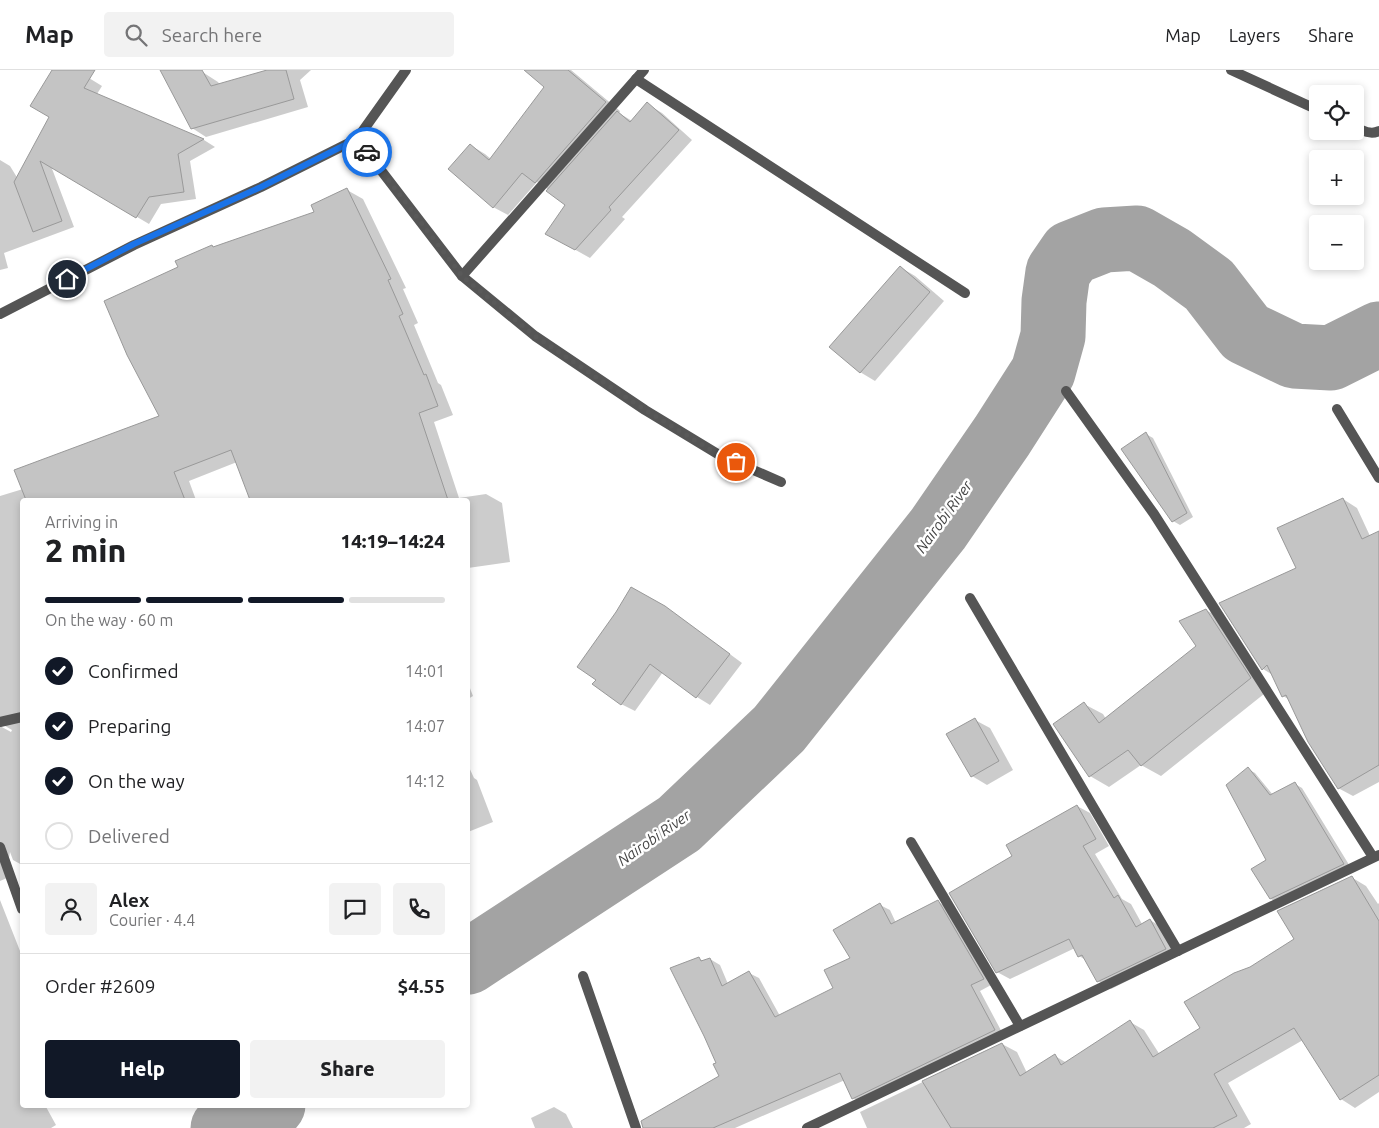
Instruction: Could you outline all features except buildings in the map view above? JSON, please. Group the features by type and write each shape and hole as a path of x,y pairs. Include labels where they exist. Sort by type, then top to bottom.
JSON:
{"street":[{"path":"0,314 134,244 261,187 357,139 406,70"},
{"path":"462,276 644,70"},
{"path":"1232,70 1309,106"},
{"path":"636,79 964,293"},
{"path":"1364,131 1375,133 1379,131"},
{"path":"357,139 462,276 535,336 645,410 721,456 781,482"},
{"path":"807,1128 1376,856 1154,514 1066,391"},
{"path":"1337,409 1379,478"},
{"path":"970,598 1178,951"},
{"path":"0,722 20,717"},
{"path":"911,842 1020,1026"},
{"path":"0,847 20,903"},
{"path":"583,976 636,1128"}],"waterway":[{"name":"Nairobi River","path":"470,961 679,824 779,729 938,529 1043,372 1053,336 1054,301 1058,272 1071,253 1104,240 1137,238 1172,258 1209,285 1246,333 1294,356 1331,358 1379,334"},
{"name":"Nairobi River","path":"223,1128 266,1108"}],"way so far":[{"path":"367,152 462,276 535,336 645,410 721,456 736,462"}],"route":[{"path":"67,279 134,244 261,187 357,139 367,152"}]}
